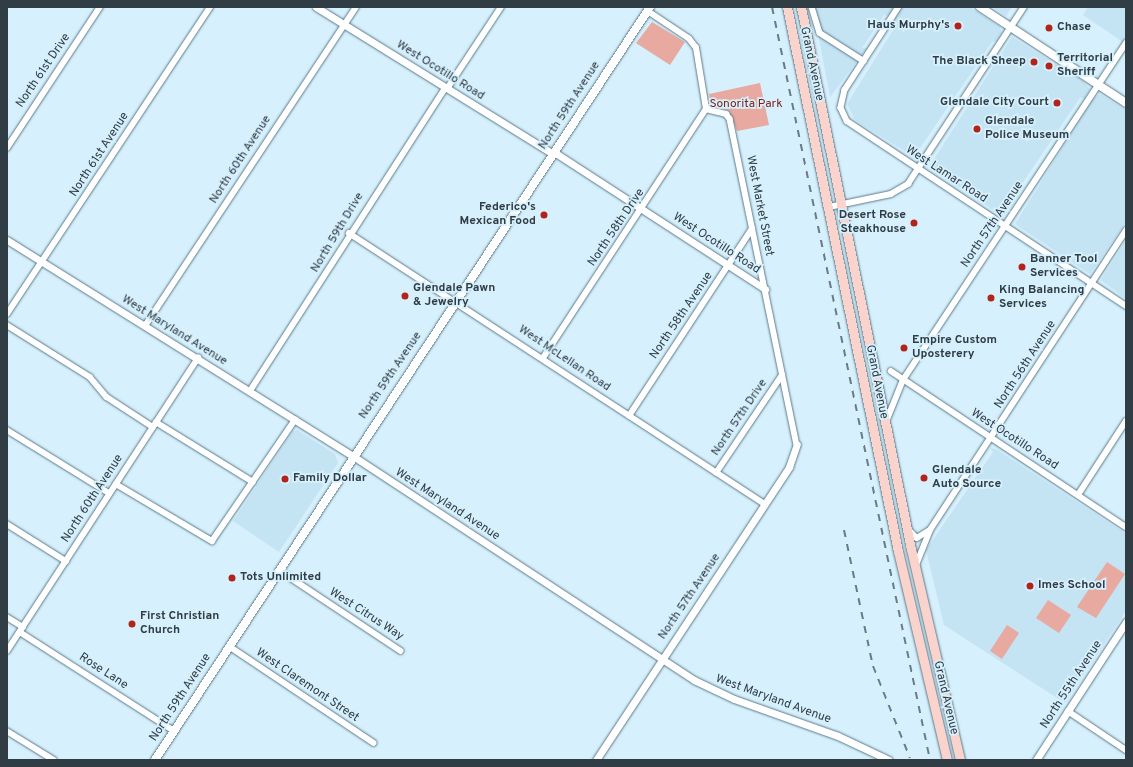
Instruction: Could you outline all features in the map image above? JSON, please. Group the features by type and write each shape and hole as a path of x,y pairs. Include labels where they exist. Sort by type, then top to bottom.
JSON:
{"highway":[{"name":"Grand Avenue","path":"787,7 898,551 947,760"},
{"name":"Grand Avenue","path":"801,7 844,204 907,527 960,760"}],"main road":[{"path":"980,7 1126,103"},
{"name":"North 59th Avenue","path":"155,760 353,456 648,9"}],"street":[{"name":"North 61st Drive","path":"7,148 100,7"},
{"name":"North 61st Avenue","path":"7,314 210,7"},
{"name":"West Ocotillo Road","path":"316,7 553,153 765,289"},
{"name":"North 60th Avenue","path":"145,326 356,7"},
{"name":"North 59th Drive","path":"250,391 349,233 501,7"},
{"path":"812,7 820,33 864,61 899,7"},
{"path":"829,207 899,191 918,170 1024,7"},
{"path":"648,9 689,39 696,48 706,109"},
{"name":"North 57th Avenue","path":"886,423 903,380 1126,43"},
{"name":"West Lamar Road","path":"864,61 845,90 841,108 851,126 1126,306"},
{"name":"North 58th Drive","path":"543,358 642,209 706,109"},
{"name":"West Market Street","path":"706,109 726,114 730,119 797,444"},
{"name":"North 58th Avenue","path":"629,416 752,229"},
{"name":"North 56th Avenue","path":"916,568 930,530 1126,231"},
{"name":"West McLellan Road","path":"349,233 456,301 765,504"},
{"name":"West Maryland Avenue","path":"7,240 353,456 661,660 715,692 842,738 889,760"},
{"path":"7,325 90,377 107,397 253,482"},
{"name":"North 60th Avenue","path":"7,651 198,358"},
{"name":"West Ocotillo Road","path":"891,371 1126,527"},
{"name":"North 57th Drive","path":"716,473 782,375"},
{"path":"116,484 212,541 295,420"},
{"path":"1078,495 1126,421"},
{"path":"7,430 109,493"},
{"name":"North 57th Avenue","path":"596,760 793,461 797,444"},
{"path":"7,524 66,560"},
{"path":"907,527 917,538 930,530"},
{"name":"West Citrus Way","path":"279,570 401,651"},
{"name":"Rose Lane","path":"7,617 21,629 174,731"},
{"name":"North 55th Avenue","path":"1036,760 1126,622"},
{"name":"West Claremont Street","path":"229,646 374,743"},
{"path":"1068,711 1126,750"},
{"path":"7,730 54,760"}],"shaded area":[{"path":"813,7 894,7 888,16 884,15 862,48 867,48 830,97"},
{"path":"902,7 970,7 999,26 1002,32 997,41 992,42 914,157 855,120 847,104 898,22 893,21"},
{"path":"992,7 1012,7 1006,16"},
{"path":"1088,7 1126,7 1126,44 1083,15"},
{"path":"1012,37 1083,81 1090,89 1085,98 1080,98 1001,215 929,167"},
{"path":"1100,94 1126,110 1126,222 1090,274 1015,224 1092,100"},
{"path":"1126,240 1126,299 1101,280"},
{"path":"297,430 335,454 338,463 279,552 233,521 293,431"},
{"name":"Imes School","path":"990,448 996,449 1126,534 1126,611 1065,703 944,625 926,550 993,452"}],"green space":[{"path":"652,22 685,42 670,65 636,43"},
{"name":"Sonorita Park","path":"760,83 769,125 737,131 729,111 711,103 709,94"},
{"path":"1107,562 1125,574 1096,618 1077,607"},
{"path":"1048,600 1071,615 1059,633 1036,618"},
{"path":"1007,625 1019,633 1002,659 990,651"}],"railway":[{"path":"772,7 930,760"},
{"path":"844,530 873,666 910,758"}],"place":[{"name":"Haus Murphy's","path":"958,26"},
{"name":"Chase","path":"1049,28"},
{"name":"The Black Sheep","path":"1034,62"},
{"name":"Territorial Sheriff","path":"1049,66"},
{"name":"Glendale City Court","path":"1057,103"},
{"name":"Glendale Police Museum","path":"977,129"},
{"name":"Federico's Mexican Food","path":"544,215"},
{"name":"Desert Rose Steakhouse","path":"914,223"},
{"name":"Banner Tool Services","path":"1022,267"},
{"name":"Glendale Pawn & Jewelry","path":"405,296"},
{"name":"King Balancing Services","path":"991,298"},
{"name":"Empire Custom Uposterery","path":"904,348"},
{"name":"Glendale Auto Source","path":"924,478"},
{"name":"Family Dollar","path":"285,479"},
{"name":"Tots Unlimited","path":"232,578"},
{"name":"Imes School","path":"1030,586"},
{"name":"First Christian Church","path":"132,624"}]}
